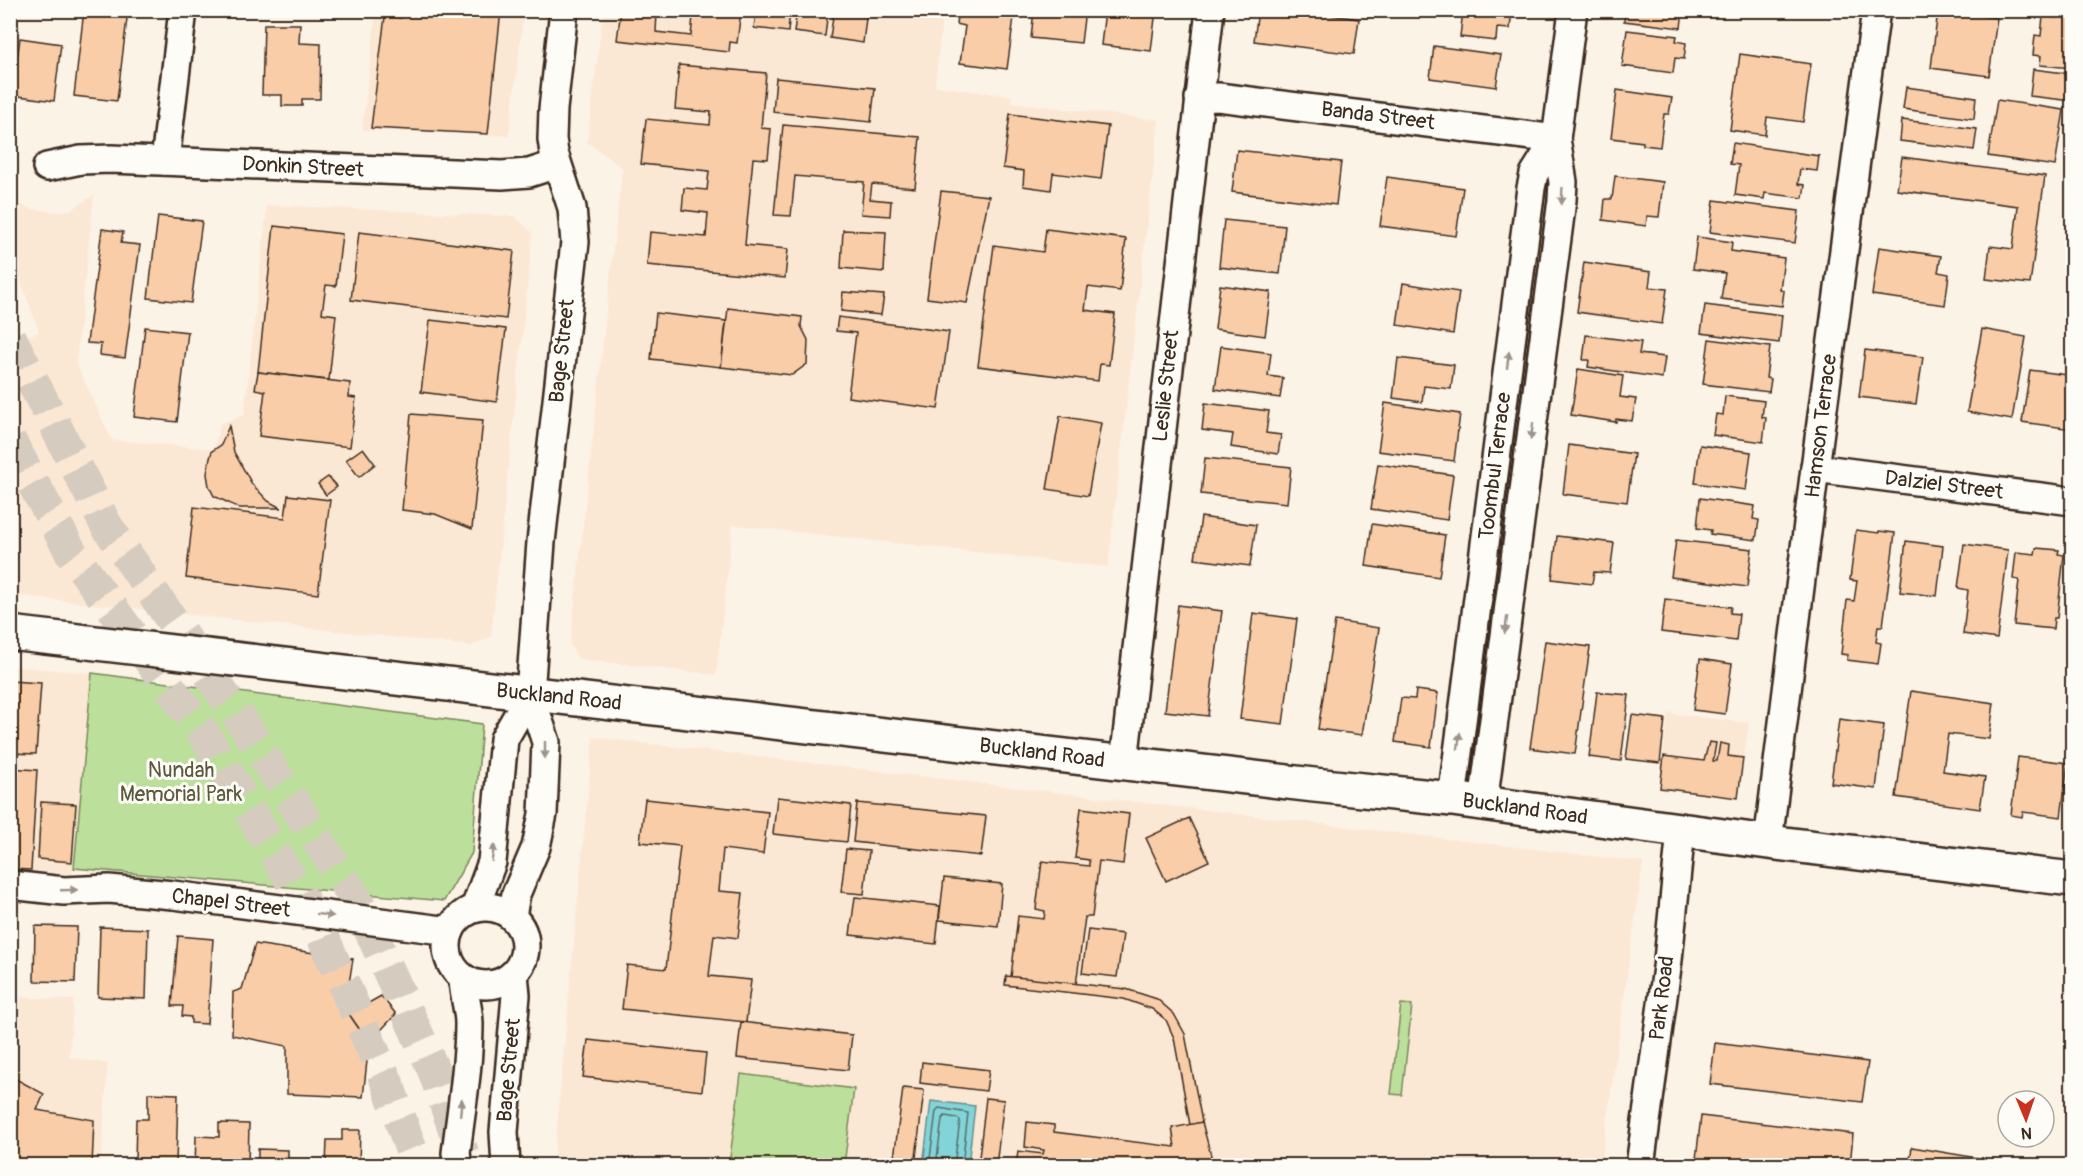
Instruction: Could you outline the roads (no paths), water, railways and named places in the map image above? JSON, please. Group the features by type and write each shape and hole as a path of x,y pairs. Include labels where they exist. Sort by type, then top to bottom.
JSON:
{"street":[{"path":"165,160 183,10"},
{"name":"Bage Street","path":"513,916 516,894 536,847 543,814 546,742 530,694 541,542 575,242 572,208 554,153 552,125 564,10"},
{"name":"Leslie Street","path":"1124,762 1209,10"},
{"name":"Toombul Terrace","path":"1467,802 1562,200 1563,182 1556,139 1573,10"},
{"name":"Hamson Terrace","path":"1768,842 1876,10"},
{"name":"Banda Street","path":"1199,98 1229,98 1556,139"},
{"name":"Donkin Street","path":"47,167 91,160 165,160 502,175 529,173 557,164"},
{"name":"Dalziel Street","path":"1815,468 2073,501"},
{"name":"Buckland Road","path":"10,633 1467,802 2073,879"},
{"name":"Bage Street","path":"475,908 492,862 504,739 530,694"},
{"name":"Park Road","path":"1640,1166 1668,960 1681,830"},
{"name":"Chapel Street","path":"10,885 64,891 109,889 173,895 450,931"},
{"path":"488,906 501,909 513,916 521,927 526,951 522,964 503,982 489,985 476,984 463,978 454,969 448,957 447,944 450,931 456,921 475,908 488,906"},
{"name":"Bage Street","path":"506,1166 504,1132 516,995 514,974"},
{"name":"Bage Street","path":"458,1166 456,1153 469,1035 463,978"}],"water":[{"path":"931,1101 975,1106 968,1165 923,1165"}],"tunnel":[{"path":"10,337 106,525 237,714 358,903 434,1071 463,1154"},
{"path":"10,441 72,554 204,734 318,926 387,1082 417,1166"}],"park label":[{"name":"Nundah Memorial Park","path":"181,782"}]}
